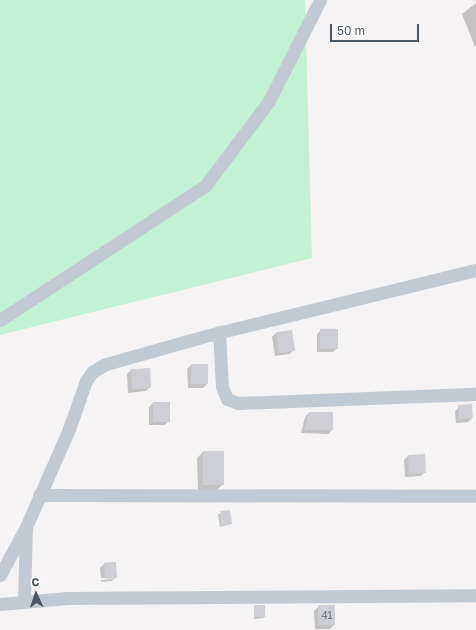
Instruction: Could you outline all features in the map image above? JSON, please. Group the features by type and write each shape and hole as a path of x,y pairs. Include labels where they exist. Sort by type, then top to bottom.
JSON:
{"street":[{"path":"0,320 205,186 269,101 320,0"},
{"path":"0,575 26,527 69,429 86,381 92,372 106,364 220,332 476,270"},
{"path":"220,332 222,387 227,399 238,403 476,394"},
{"path":"39,495 476,496"},
{"path":"24,601 26,527"},
{"path":"0,604 24,601 206,596 476,595"}],"green space":[{"path":"0,0 305,0 312,258 0,335"}],"building":[{"path":"320,329 338,329 338,349 320,349"},
{"path":"292,330 295,351 279,353 276,332"},
{"path":"191,364 208,364 208,384 191,384"},
{"path":"150,368 151,388 132,389 131,369"},
{"path":"153,402 170,402 170,422 153,422"},
{"path":"472,404 473,418 459,419 458,405"},
{"path":"309,412 333,412 333,430 304,430"},
{"path":"203,451 224,451 224,485 203,485"},
{"path":"425,454 426,473 409,474 408,455"},
{"path":"230,510 232,524 221,526 220,511"},
{"path":"116,562 117,578 105,579 104,563"},
{"path":"254,605 265,605 265,617 254,617"},
{"path":"318,605 335,605 335,625 318,625"}]}
